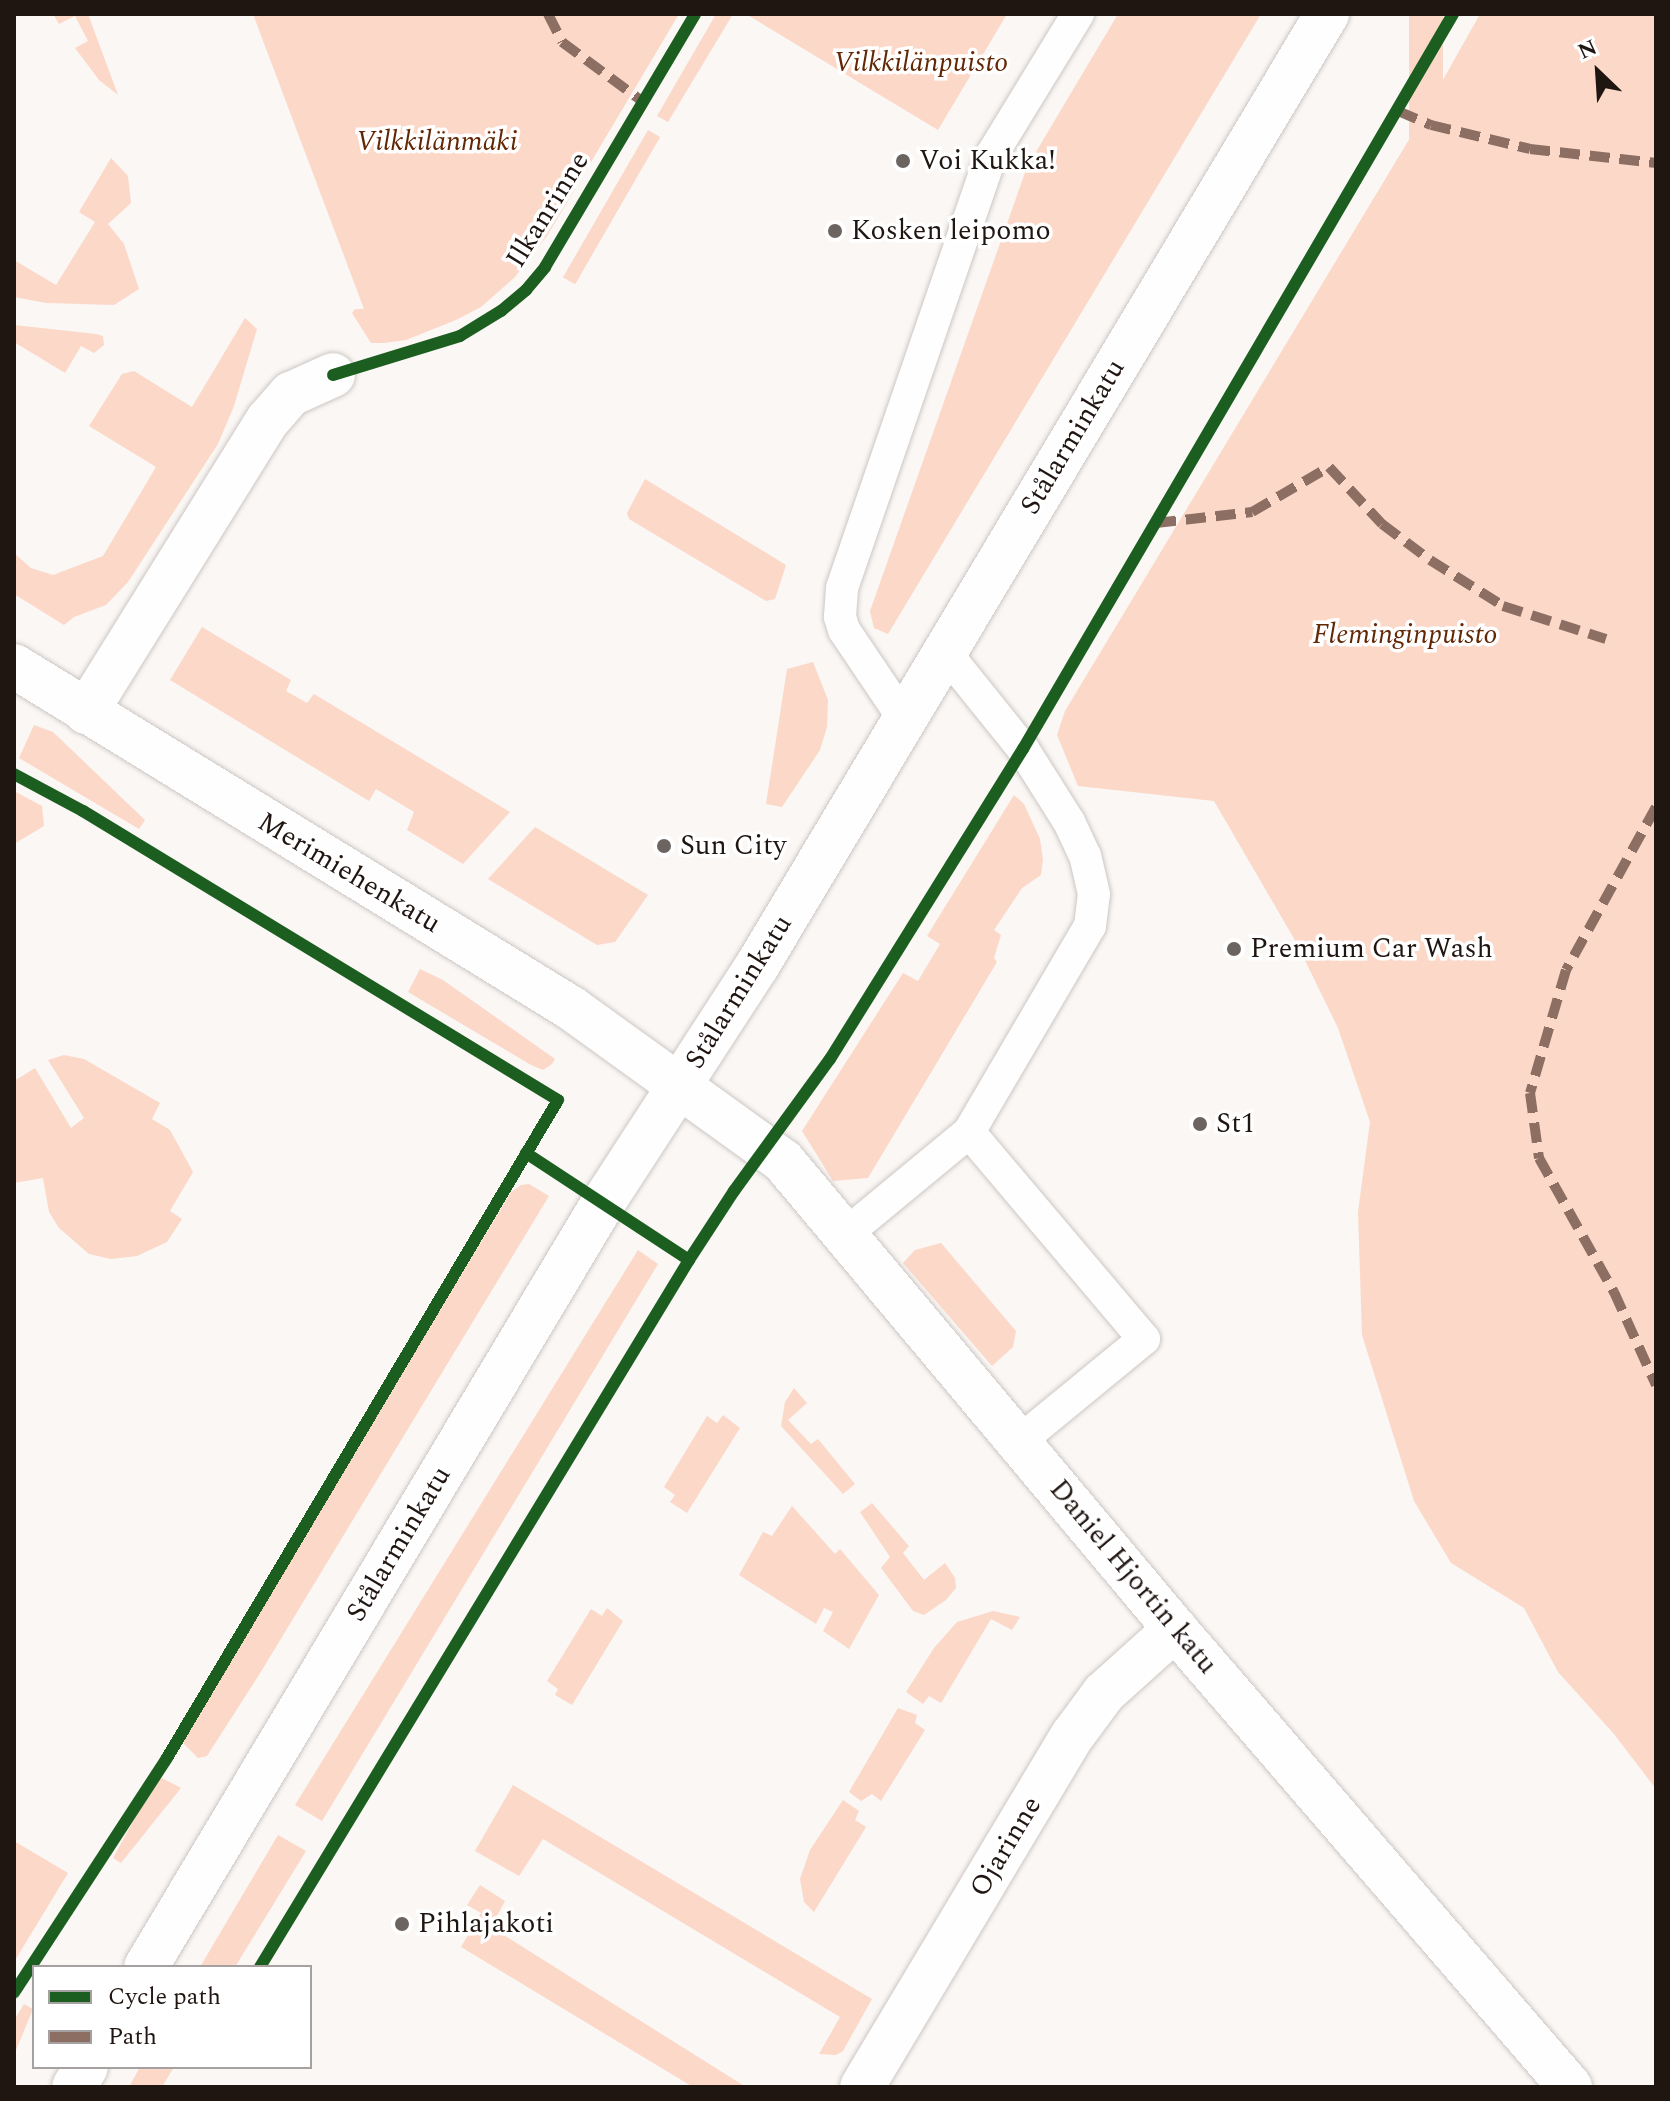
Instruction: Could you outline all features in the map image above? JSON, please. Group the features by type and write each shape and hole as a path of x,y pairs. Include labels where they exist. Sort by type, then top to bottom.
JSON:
{"street":[{"name":"Stålarminkatu","path":"147,1965 603,1203 757,966 1327,14"},
{"path":"86,712 268,420 291,394 333,375"},
{"name":"Merimiehenkatu","path":"14,666 571,1008 679,1086"},
{"name":"Daniel Hjortin katu","path":"679,1086 783,1161 847,1233 1175,1629 1570,2087"},
{"name":"Ojarinne","path":"862,2087 1073,1735 1104,1693 1175,1629"},
{"path":"74,2087 85,2069"}],"lane":[{"path":"904,719 844,630 840,617 842,588 991,156 1078,14"},
{"path":"847,1233 969,1132 1090,926 1094,894 1085,856 1069,822 1023,749 945,652"},
{"path":"969,1132 1144,1339 1020,1441"}],"green space":[{"path":"53,14 88,14 118,95 99,80 75,48 88,41 75,16 59,24"},
{"name":"Vilkkilänmäki","path":"253,14 679,14 547,236 515,277 481,307 456,320 406,340 371,343 352,313 355,309 364,309"},
{"path":"716,14 733,14 668,122 657,116"},
{"name":"Vilkkilänpuisto","path":"746,14 1007,14 938,130"},
{"path":"1118,14 1261,14 888,634 874,628 870,611 1027,167"},
{"path":"1409,14 1443,14 1443,776 1409,776"},
{"name":"Fleminginpuisto","path":"1480,14 1656,14 1656,1789 1614,1734 1558,1672 1524,1608 1451,1563 1414,1501 1362,1335 1358,1212 1370,1122 1338,1028 1296,942 1214,801 1078,786 1057,735 1065,711 1413,133"},
{"path":"648,130 660,137 575,284 563,277"},
{"path":"111,158 128,176 131,203 108,224 124,244 139,289 114,305 46,303 14,297 14,260 56,285 95,222 79,212"},
{"path":"245,318 257,329 234,406 218,444 128,582 106,605 74,617 64,625 14,594 14,553 31,568 53,575 103,556 156,467 89,426 122,374 134,371 192,407"},
{"path":"14,325 96,334 103,336 104,345 94,353 81,346 65,373 14,342"},
{"path":"645,479 786,565 775,599 766,601 629,519 627,513"},
{"path":"202,627 291,680 286,691 307,703 314,694 510,812 463,864 407,830 414,812 376,789 369,801 170,680"},
{"path":"813,662 828,700 827,727 820,750 782,807 766,804 787,669"},
{"path":"34,725 53,732 145,820 139,829 19,758"},
{"path":"14,791 42,806 44,826 14,844"},
{"path":"1014,795 1024,804 1040,839 1043,860 1041,875 1022,888 994,930 1001,935 994,958 997,962 868,1178 833,1181 802,1131 903,973 918,981 940,944 927,936"},
{"path":"535,827 648,895 615,942 597,945 488,879"},
{"path":"420,969 443,980 555,1059 552,1064 543,1070 531,1065 408,992"},
{"path":"64,1055 84,1059 160,1103 152,1119 170,1130 193,1172 170,1211 182,1219 167,1242 137,1256 111,1259 89,1254 59,1228 49,1212 43,1178 14,1183 14,1081 35,1068 71,1128 84,1118 48,1060"},
{"path":"529,1184 549,1196 262,1670 207,1756 198,1758 184,1744 184,1737 511,1192"},
{"path":"941,1243 1016,1331 1013,1347 992,1366 903,1263 915,1250"},
{"path":"638,1250 658,1264 322,1821 295,1805"},
{"path":"794,1388 807,1403 788,1420 811,1444 818,1439 855,1484 843,1494 781,1426 785,1402"},
{"path":"723,1415 740,1428 687,1513 670,1502 675,1495 664,1487 707,1416 717,1423"},
{"path":"872,1503 909,1546 903,1553 924,1580 945,1563 955,1578 956,1588 946,1600 924,1615 913,1611 881,1568 890,1557 860,1512"},
{"path":"792,1506 835,1554 840,1549 879,1595 849,1649 823,1631 833,1612 824,1608 816,1624 739,1575 763,1532 772,1536"},
{"path":"607,1608 623,1621 572,1705 555,1695 558,1689 547,1681 591,1609 602,1616"},
{"path":"993,1611 1020,1617 1012,1630 991,1619 941,1703 929,1696 923,1704 906,1692 934,1648 957,1622"},
{"path":"898,1708 917,1715 915,1723 925,1730 881,1801 872,1794 861,1801 849,1792"},
{"path":"162,1778 181,1788 121,1863 113,1858 155,1782"},
{"path":"513,1785 872,1999 843,2051 836,2055 819,2054 840,2017 543,1839 519,1876 475,1851"},
{"path":"843,1800 859,1811 855,1820 866,1827 814,1912 804,1902 800,1879 810,1850"},
{"path":"278,1835 306,1851 236,1965 201,1965"},
{"path":"14,1841 68,1873 14,1962"},
{"path":"480,1885 505,1901 491,1927 746,2087 693,2087 461,1947 481,1913 467,1905"},
{"path":"24,2004 32,2008 14,2055 14,2020"},
{"path":"139,2069 173,2069 162,2087 129,2087"}],"marked path":[{"path":"548,14 562,42 643,102"},
{"path":"1398,111 1431,125 1530,149 1656,163"},
{"path":"1156,523 1252,512 1329,467 1382,524 1430,560 1503,606 1606,639"},
{"path":"1656,807 1566,970 1530,1093 1539,1158 1614,1292 1656,1385"}],"cycle path":[{"name":"Ilkanrinne","path":"333,375 460,336 501,311 526,290 545,267 695,14"},
{"path":"261,1965 689,1260 734,1191 830,1059 1023,749 1453,14"},
{"path":"14,774 83,811 558,1100 167,1758 32,1965"},
{"path":"526,1153 689,1260"},
{"path":"14,1993 32,1965"}],"place":[{"name":"Voi Kukka!","path":"903,161"},
{"name":"Kosken leipomo","path":"835,231"},
{"name":"Sun City","path":"664,846"},
{"name":"Premium Car Wash","path":"1234,949"},
{"name":"St1","path":"1200,1124"},
{"name":"Pihlajakoti","path":"402,1924"}]}
